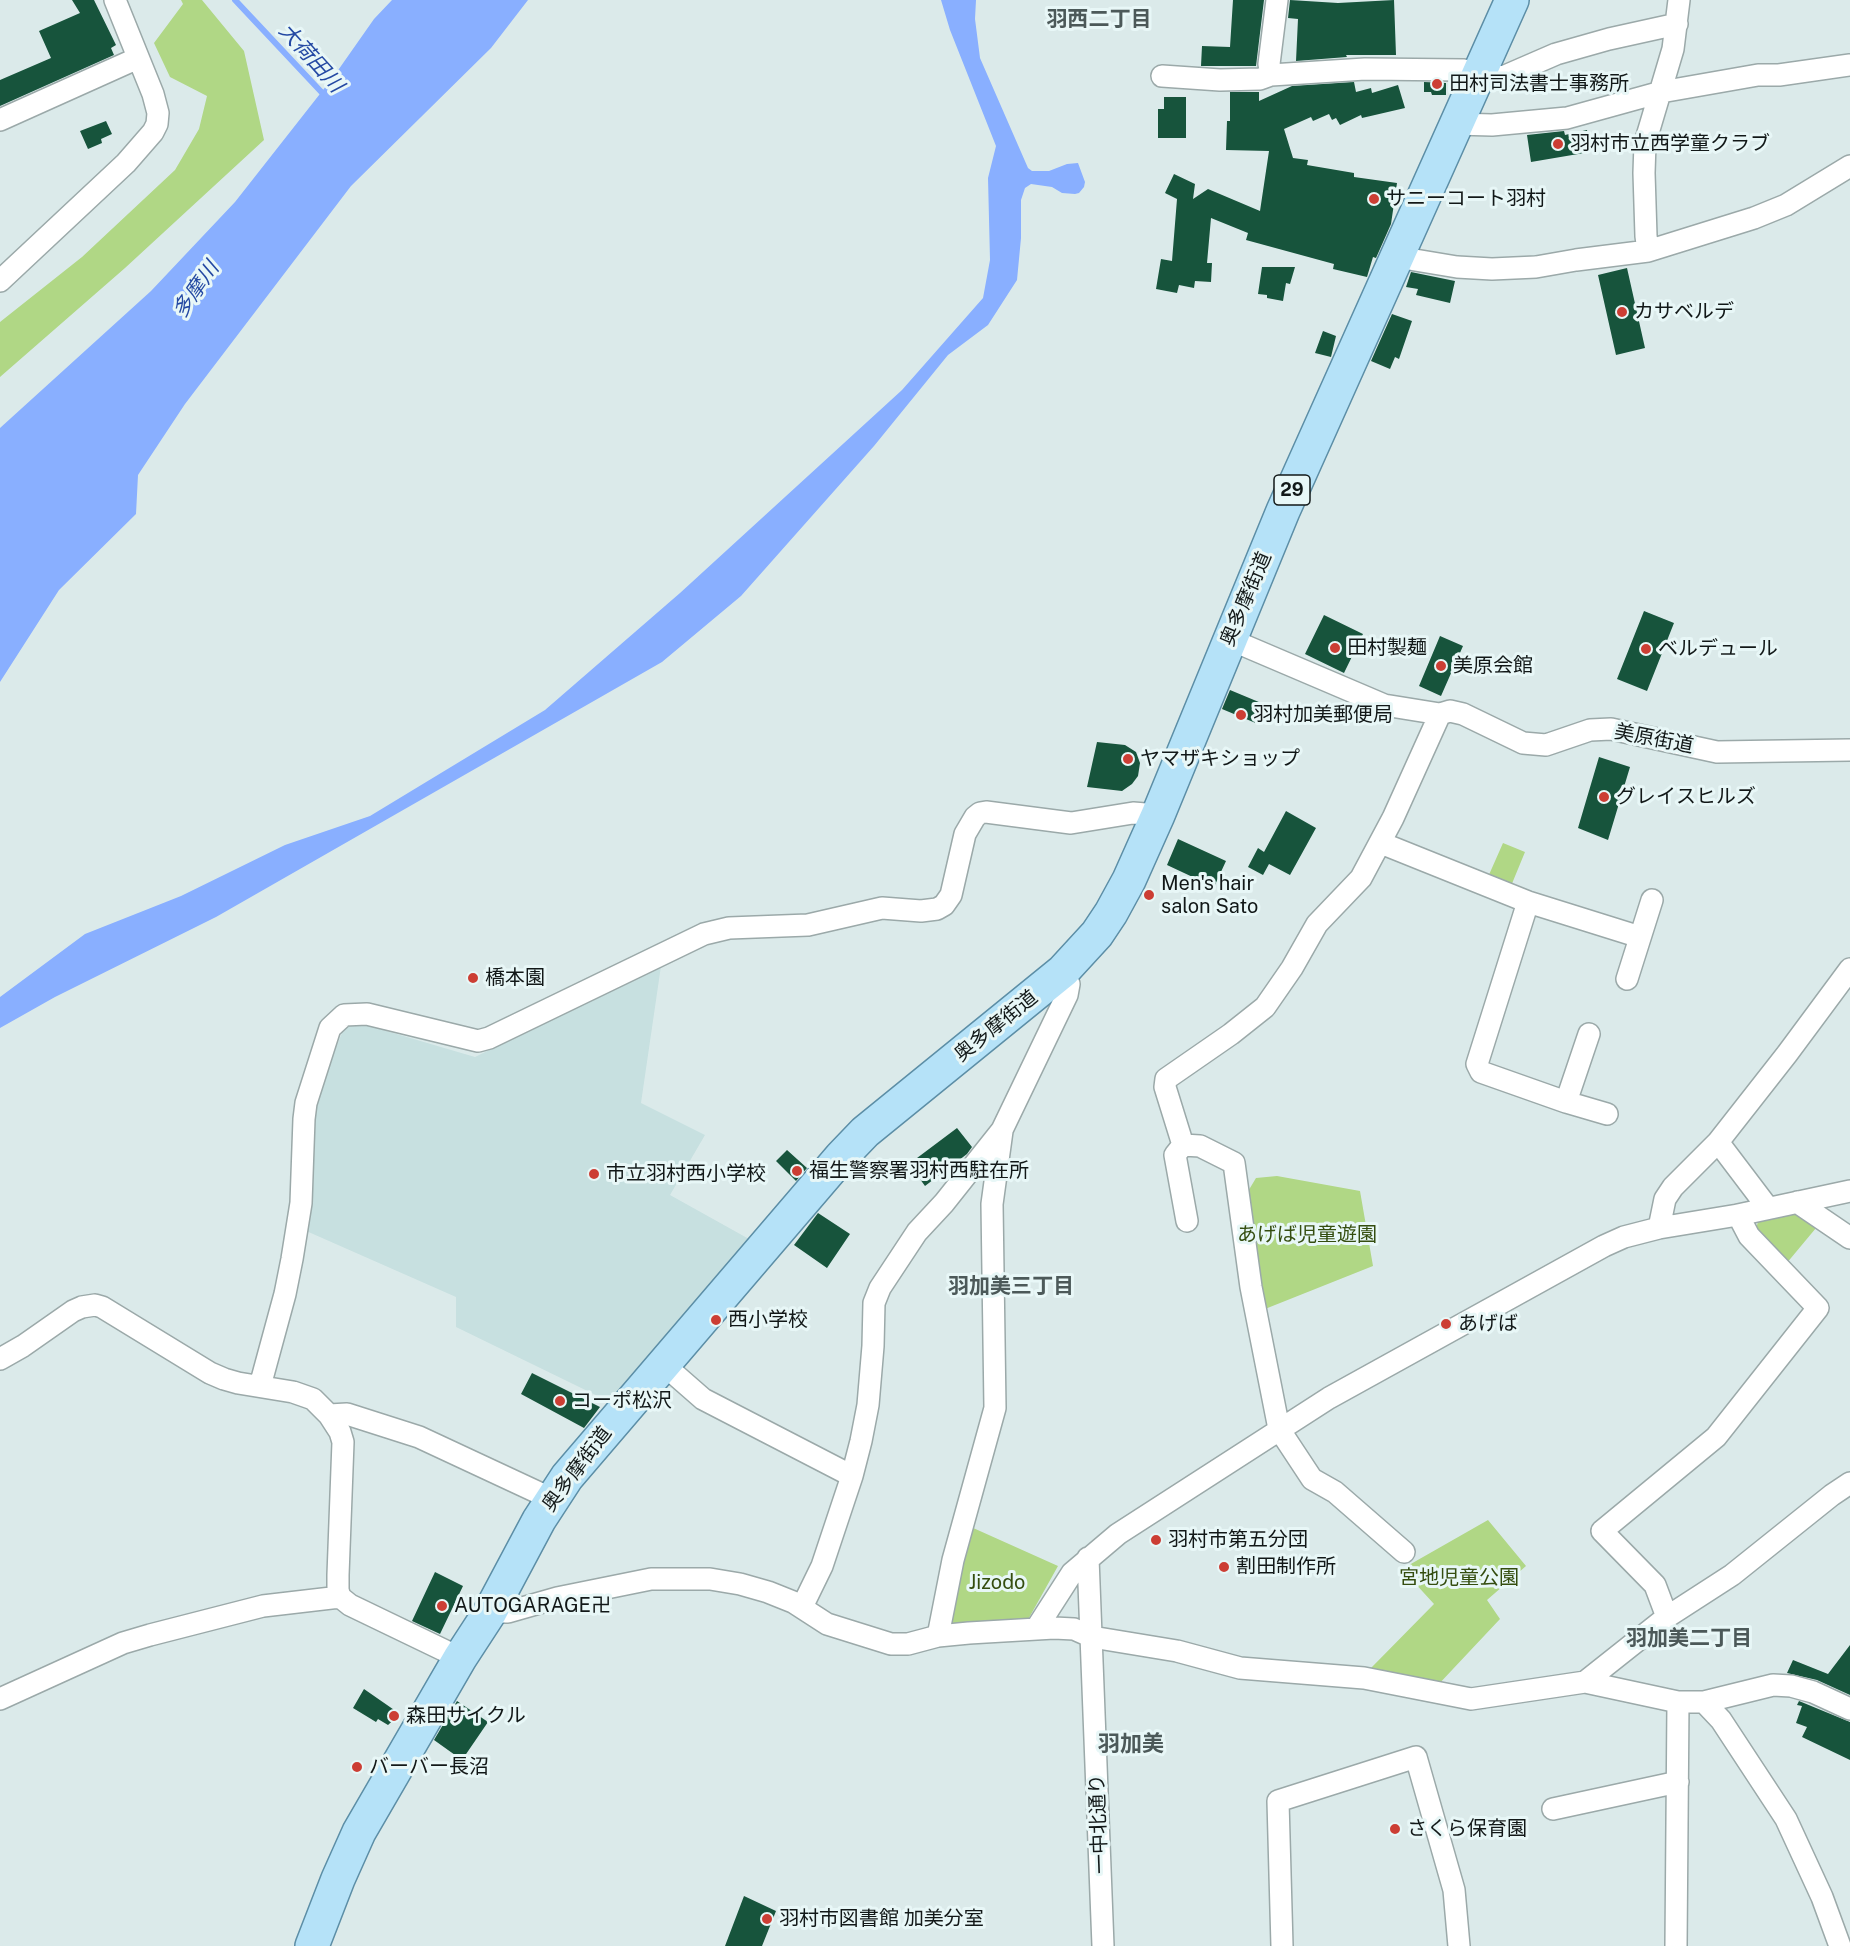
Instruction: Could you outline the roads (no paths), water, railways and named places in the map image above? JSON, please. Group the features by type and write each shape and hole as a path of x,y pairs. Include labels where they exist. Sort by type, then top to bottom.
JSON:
{"main road":[{"name":"奥多摩街道","path":"312,1946 359,1832 460,1658 490,1612 552,1499 584,1456 865,1132 1063,971 1097,934 1111,913 1129,880 1158,816 1283,511 1512,0"}],"street":[{"path":"0,281 98,191 158,124 158,113 115,0"},
{"path":"1271,75 1269,64 1277,0"},
{"path":"1648,251 1644,173 1646,143 1673,50 1679,0"},
{"path":"1162,76 1260,80 1271,75 1365,69 1464,70 1508,77 1556,54 1609,39 1677,24"},
{"path":"0,120 138,58"},
{"path":"1456,124 1492,125 1567,118 1661,92 1758,75 1779,75 1850,65"},
{"path":"1397,257 1457,267 1492,269 1536,267 1648,251 1754,218 1786,205 1850,166"},
{"name":"美原街道","path":"1229,639 1384,705 1440,714 1450,711 1462,714 1523,742 1546,745 1590,730 1611,729 1717,752 1850,750"},
{"path":"1184,1145 1165,1088 1166,1079 1231,1034 1265,1007 1292,968 1317,924 1361,878 1409,786 1440,714"},
{"path":"260,1386 292,1259 301,1203 306,1103 330,1028 344,1015 367,1014 478,1041 489,1038 704,934 729,928 824,923 882,908 937,909 944,905 951,895 965,834 980,813 1071,823 1133,813 1158,816"},
{"path":"1381,843 1528,902 1640,937"},
{"path":"1627,979 1652,900"},
{"path":"1528,902 1477,1064 1481,1072 1607,1114"},
{"path":"1659,1228 1665,1198 1673,1187 1718,1142 1850,969"},
{"path":"802,1607 822,1566 852,1476 868,1405 874,1304 880,1288 917,1232 944,1203 1002,1130 1067,995 1069,984 1063,971"},
{"path":"1566,1102 1589,1034"},
{"path":"938,1636 953,1560 995,1408 992,1204 1002,1130"},
{"path":"1718,1142 1768,1209"},
{"path":"1184,1145 1175,1155 1187,1221"},
{"path":"1184,1145 1200,1146 1234,1163 1251,1287 1279,1429 1312,1479 1335,1492 1404,1552"},
{"path":"1036,1629 1072,1573 1118,1534 1279,1429 1404,1355 1604,1246 1624,1237 1659,1228 1738,1215 1850,1191"},
{"path":"1797,1202 1850,1238"},
{"path":"1667,1617 1655,1585 1602,1531 1716,1437 1818,1308 1749,1236 1738,1215"},
{"path":"0,1359 73,1311 95,1305 210,1372 238,1383 304,1395 319,1403 330,1415 343,1442 338,1575 340,1597 350,1605 460,1658"},
{"path":"663,1364 703,1399 852,1476"},
{"path":"330,1415 347,1414 419,1437 552,1499"},
{"path":"1585,1682 1667,1617 1732,1575 1850,1483"},
{"name":"一中北通り","path":"1088,1558 1103,1946"},
{"path":"490,1612 508,1612 546,1600 624,1584 672,1578 710,1579 740,1584 786,1599 836,1627 891,1644 908,1644 938,1636 1036,1629 1074,1629 1092,1637 1177,1651 1240,1668 1364,1678 1471,1699 1585,1682 1678,1702 1704,1702 1773,1685 1791,1686 1813,1692 1850,1709"},
{"path":"0,1699 123,1643 263,1606 340,1597"},
{"path":"1676,1946 1678,1702"},
{"path":"1704,1702 1721,1720 1786,1819 1840,1946"},
{"path":"1282,1946 1278,1801 1416,1757 1454,1890 1459,1946"},
{"path":"1553,1809 1678,1782"}],"water":[{"name":"多摩川","path":"392,0 528,0 491,48 351,186 185,404 138,475 136,514 59,590 0,682 0,428 151,291 235,202 334,76 374,19"},
{"path":"941,0 976,0 975,19 980,58 1028,168 1032,171 1049,171 1067,164 1078,163 1085,182 1084,187 1075,194 1062,193 1052,187 1031,184 1025,188 1021,200 1021,238 1017,280 988,325 948,355 874,446 741,596 662,662 216,917 55,997 0,1028 0,997 85,934 181,896 285,845 370,816 545,710 680,593 902,390 983,298 990,260 988,178 996,146 950,30"}],"waterway":[{"name":"大荷田川","path":"235,0 327,98"}],"place":[{"name":"田村司法書士事務所","path":"1437,84"},
{"name":"羽村市立西学童クラブ","path":"1558,144"},
{"name":"サニーコート羽村","path":"1374,199"},
{"name":"カサベルデ","path":"1622,312"},
{"name":"田村製麺","path":"1335,648"},
{"name":"ベルデュール","path":"1646,649"},
{"name":"美原会館","path":"1441,666"},
{"name":"羽村加美郵便局","path":"1241,715"},
{"name":"ヤマザキショップ","path":"1128,759"},
{"name":"グレイスヒルズ","path":"1604,797"},
{"name":"Men's hair salon Sato","path":"1149,895"},
{"name":"橋本園","path":"473,978"},
{"name":"福生警察署羽村西駐在所","path":"797,1171"},
{"name":"市立羽村西小学校","path":"594,1174"},
{"name":"西小学校","path":"716,1320"},
{"name":"あげば","path":"1446,1324"},
{"name":"コーポ松沢","path":"560,1401"},
{"name":"羽村市第五分団","path":"1156,1540"},
{"name":"割田制作所","path":"1224,1567"},
{"name":"AUTOGARAGE卍","path":"442,1606"},
{"name":"森田サイクル","path":"394,1716"},
{"name":"バーバー長沼","path":"357,1767"},
{"name":"さくら保育園","path":"1395,1829"},
{"name":"羽村市図書館 加美分室","path":"767,1919"}],"district":[{"name":"羽西二丁目","path":"1099,20"},
{"name":"羽加美三丁目","path":"1011,1287"},
{"name":"羽加美二丁目","path":"1689,1639"},
{"name":"羽加美","path":"1131,1744"}],"park label":[{"name":"あげば児童遊園","path":"1307,1235"},
{"name":"宮地児童公園","path":"1459,1578"},
{"name":"Jizodo","path":"997,1583"}]}
